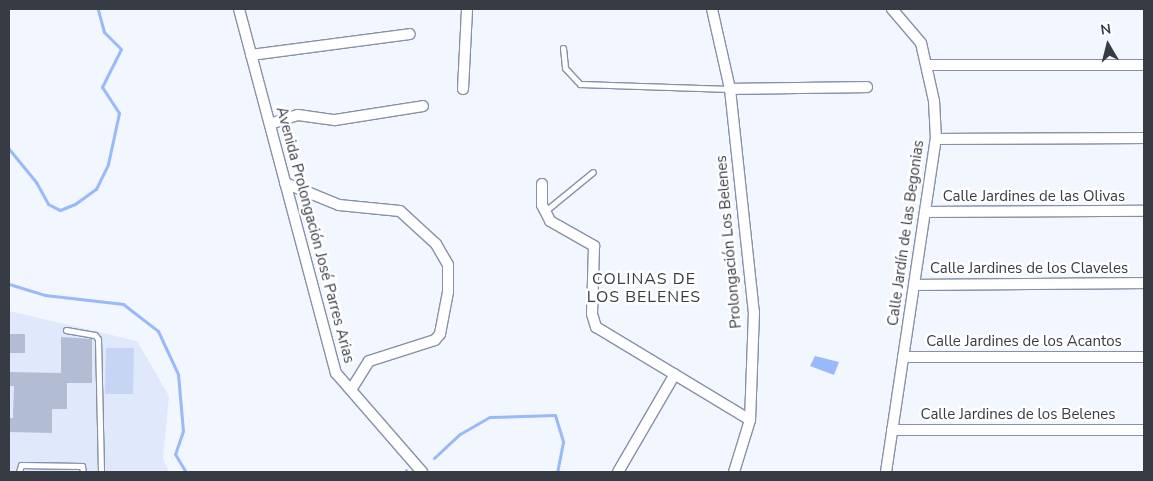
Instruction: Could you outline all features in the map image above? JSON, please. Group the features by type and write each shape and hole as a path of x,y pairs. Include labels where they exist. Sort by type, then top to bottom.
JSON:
{"street":[{"name":"Avenida Prolongación José Parres Arias","path":"239,9 336,373 422,472"},
{"path":"463,89 467,9"},
{"name":"Prolongación Los Belenes","path":"712,9 730,89 754,312 750,420 734,472"},
{"name":"Calle Jardín de las Begonias","path":"886,472 936,139 929,65 922,43 892,9"},
{"path":"251,54 410,34"},
{"path":"929,65 1144,65"},
{"path":"730,89 867,87"},
{"path":"270,124 298,115 335,120 424,106"},
{"path":"936,139 1144,138"},
{"path":"285,183 339,205 400,211 436,244 448,265 448,292 440,334 435,340 369,361 351,390"},
{"path":"542,184 544,212 550,221 594,246 592,314 596,327 750,420"},
{"name":"Calle Jardines de las Olivas","path":"925,212 1144,211"},
{"name":"Calle Jardines de los Claveles","path":"914,285 1144,283"},
{"name":"Calle Jardines de los Acantos","path":"903,357 1144,357"},
{"path":"618,472 674,374"},
{"name":"Calle Jardines de los Belenes","path":"892,430 1144,430"}],"lane":[{"path":"563,48 565,68 580,84 730,89"},
{"path":"544,212 593,172"},
{"path":"66,330 95,335 98,339 101,472"},
{"path":"19,472 21,465 82,466 83,472"}],"shaded area":[{"path":"9,311 137,341 169,396 163,459 169,472 9,472"},
{"path":"106,348 134,348 133,394 105,394"}],"water":[{"path":"815,356 839,362 834,375 810,366"}],"building":[{"path":"9,334 25,334 25,353 9,353"},
{"path":"61,337 92,339 92,383 67,383 67,409 52,409 52,433 9,432 9,418 13,418 14,386 9,386 9,372 61,373"}],"waterway":[{"path":"9,149 36,182 48,204 60,210 75,204 96,189 108,164 119,113 102,87 121,49 104,32 98,9"},
{"path":"9,284 45,295 123,304 158,331 178,374 183,431 175,454 186,472"},
{"path":"434,458 460,434 490,417 555,415 563,442 557,472"}],"district":[{"name":"COLINAS DE LOS BELENES","path":"644,288"}]}
